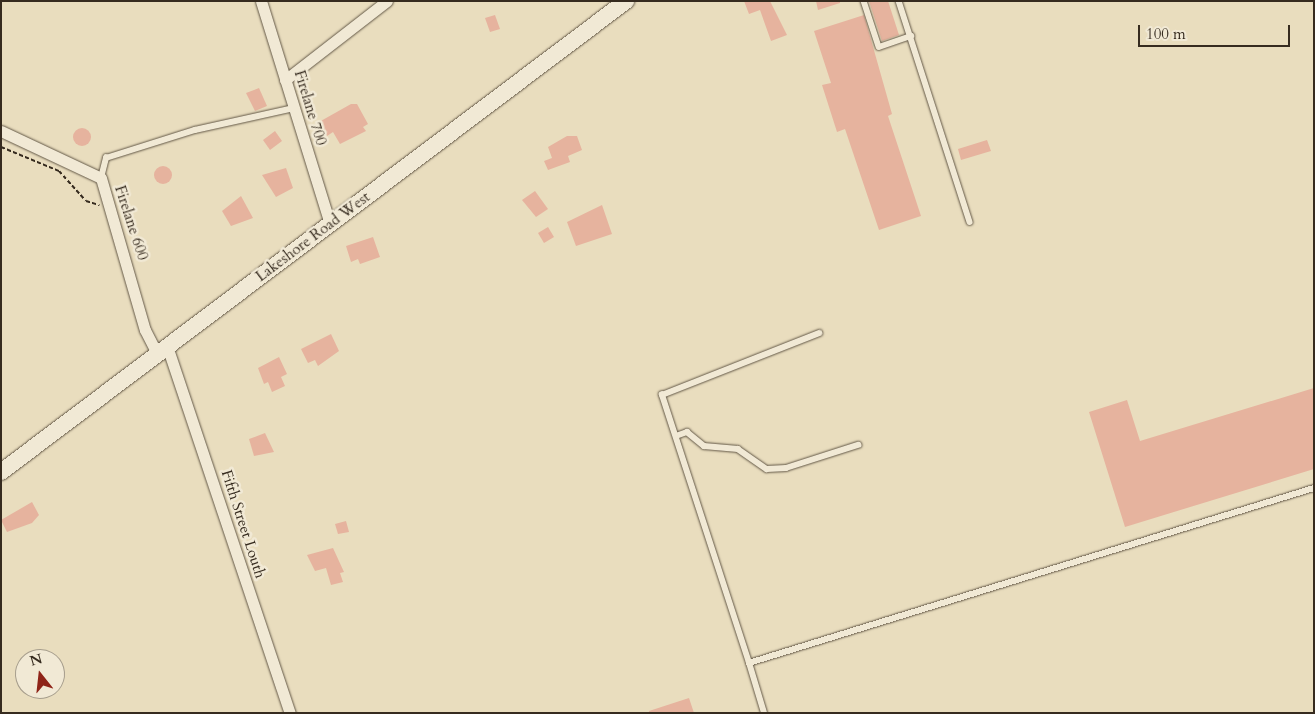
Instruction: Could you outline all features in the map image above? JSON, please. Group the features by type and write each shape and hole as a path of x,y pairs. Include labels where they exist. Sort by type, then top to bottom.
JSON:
{"main road":[{"name":"Lakeshore Road West","path":"1,472 626,1"}],"street":[{"name":"Firelane 700","path":"260,1 330,224"},
{"path":"285,80 387,1"},
{"name":"Firelane 600","path":"1,131 100,178 109,202 146,330 162,350"},
{"name":"Fifth Street Louth","path":"162,350 290,713"}],"lane":[{"path":"864,1 879,47 911,36"},
{"path":"899,1 970,222"},
{"path":"100,178 106,158 195,130 294,108"},
{"path":"764,713 662,395 819,333"},
{"path":"676,436 687,432 704,446 738,449 767,470 786,468 858,445"},
{"path":"749,663 1314,488"}],"path":[{"path":"1,148 59,171 96,206 109,202"}],"building":[{"path":"744,1 770,1 787,35 771,41 760,10 749,14"},
{"path":"816,1 840,1 840,3 818,10"},
{"path":"869,1 888,1 899,35 882,41"},
{"path":"495,15 500,29 490,32 485,18"},
{"path":"864,15 892,114 888,116 921,216 879,230 845,129 837,132 822,85 831,83 814,31"},
{"path":"259,88 267,106 255,111 246,93"},
{"path":"351,104 357,104 368,124 363,127 366,131 340,144 333,132 327,136 319,122"},
{"path":"82,128 88,131 91,137 88,143 82,146 76,143 73,137 76,131"},
{"path":"275,131 282,141 270,150 263,140"},
{"path":"567,136 577,136 582,150 568,156 570,162 548,170 544,161 552,158 548,147"},
{"path":"987,140 991,151 961,160 958,149"},
{"path":"163,166 169,169 172,175 169,181 163,184 157,181 154,175 157,169"},
{"path":"286,168 293,188 276,197 262,175"},
{"path":"535,191 548,209 536,217 522,200"},
{"path":"241,196 253,218 231,226 222,211"},
{"path":"602,205 612,234 576,246 567,222"},
{"path":"548,227 554,237 544,243 538,233"},
{"path":"373,237 380,257 360,264 358,259 351,262 346,246"},
{"path":"331,334 339,351 318,366 315,360 308,363 301,349"},
{"path":"279,357 287,374 281,377 285,386 272,392 268,382 264,384 258,368"},
{"path":"1314,388 1314,469 1125,527 1089,412 1127,400 1140,441"},
{"path":"265,433 274,452 254,456 249,439"},
{"path":"32,502 39,515 32,523 7,532 1,520"},
{"path":"346,521 349,532 338,534 335,524"},
{"path":"333,548 344,572 340,573 343,582 331,585 326,568 315,571 307,555"},
{"path":"689,698 694,713 649,713 649,711"}]}
